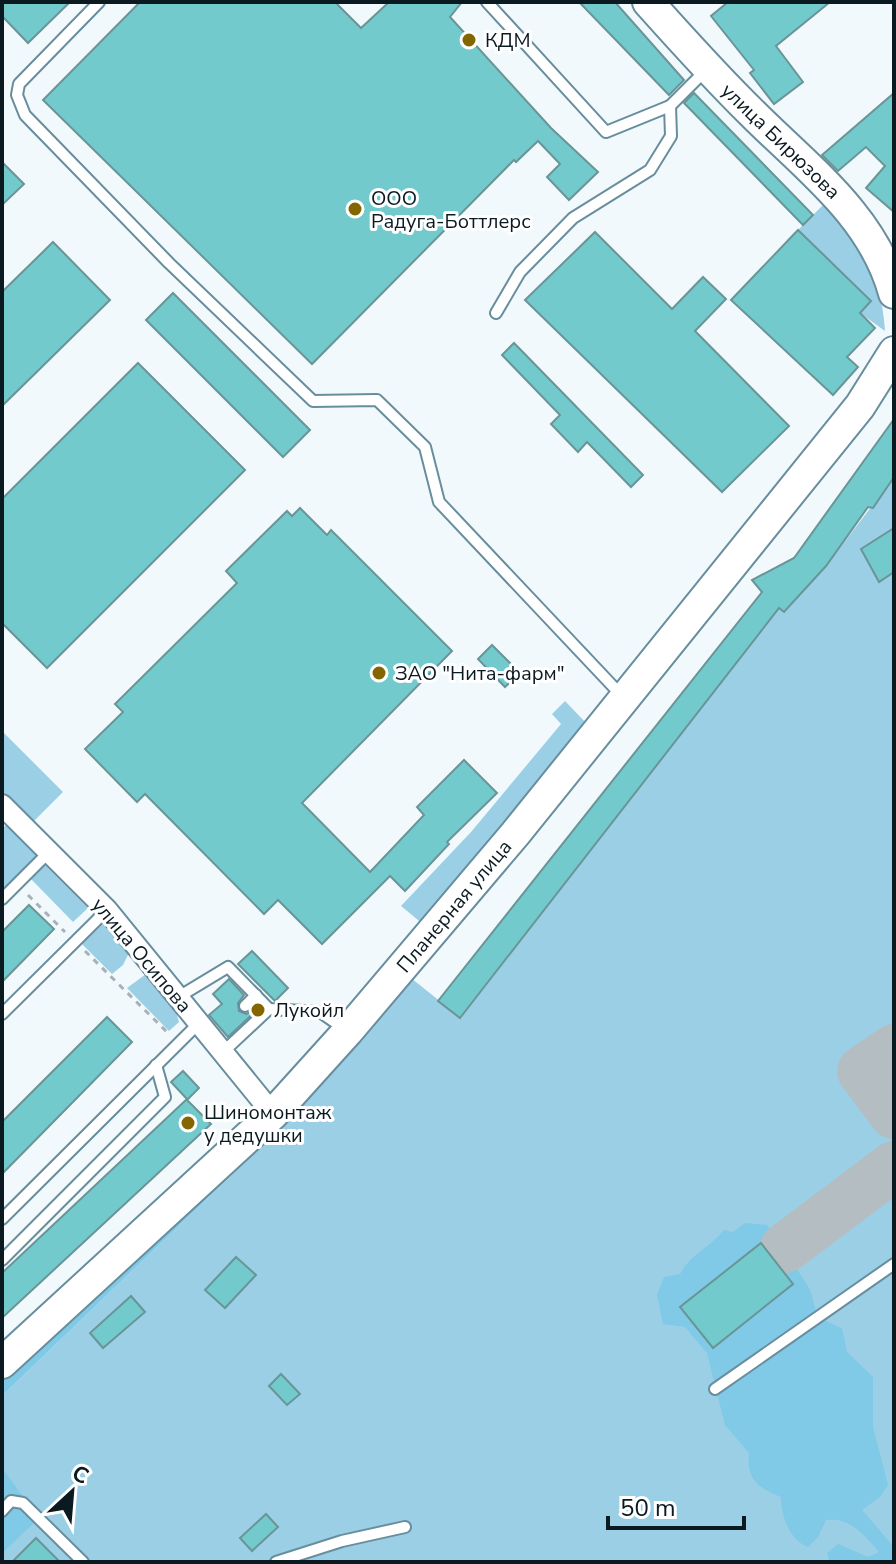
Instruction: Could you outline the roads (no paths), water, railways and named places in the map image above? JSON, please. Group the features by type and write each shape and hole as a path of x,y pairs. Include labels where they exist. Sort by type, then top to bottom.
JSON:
{"main road":[{"name":"улица Бирюзова","path":"648,2 708,69 847,205 887,268 894,293"},
{"name":"Планерная улица","path":"2,1363 273,1114 348,1031 625,698 860,406 894,352"}],"street":[{"name":"улица Осипова","path":"5,813 50,851 107,910 213,1035 273,1114"}],"lane":[{"path":"99,2 19,84 17,95 25,115 169,263 313,401 377,400 425,447 439,502 625,698"},
{"path":"487,2 606,132 670,106 708,69"},
{"path":"496,313 520,272 573,218 650,170 671,136 670,106"},
{"path":"2,899 50,851"},
{"path":"2,1014 107,910"},
{"path":"180,996 228,967 269,1009"},
{"path":"245,1006 256,995"},
{"path":"2,1219 179,1043 213,1035 269,1009 320,1012 348,1031"},
{"path":"2,1260 165,1097 156,1065"},
{"path":"715,1389 894,1264"},
{"path":"2,1511 11,1501 23,1503 83,1562"},
{"path":"276,1562 342,1541 405,1527"}],"place":[{"name":"КДМ","path":"469,40"},
{"name":"ООО Радуга-Боттлерс","path":"355,209"},
{"name":"ЗАО \"Нита-фарм\"","path":"379,673"},
{"name":"Лукойл","path":"258,1010"},
{"name":"Шиномонтаж у дедушки","path":"188,1123"}]}
